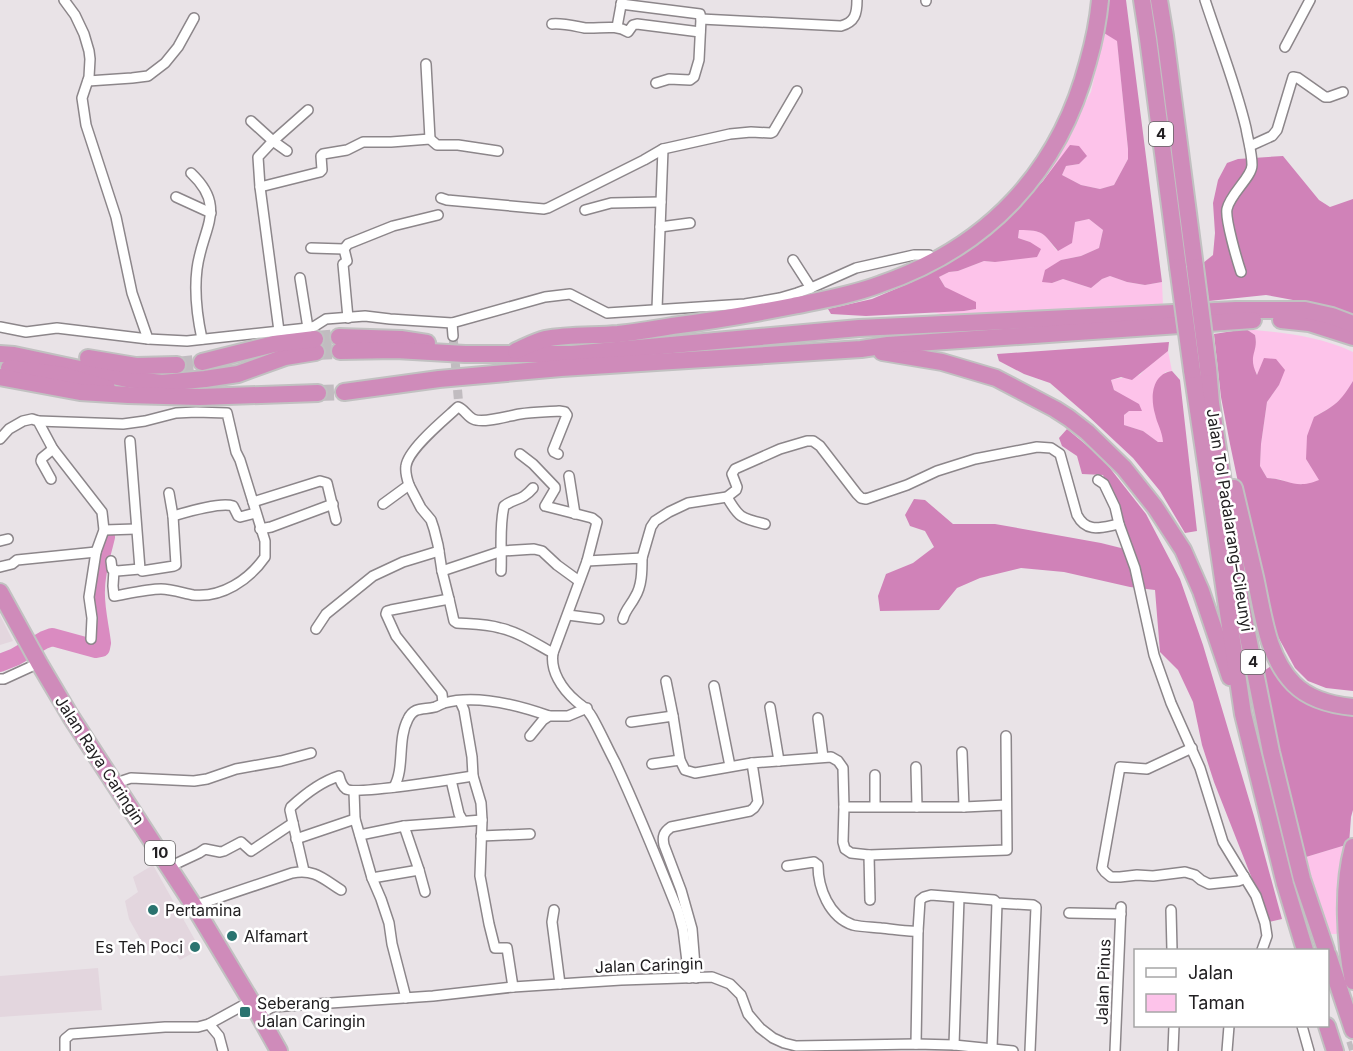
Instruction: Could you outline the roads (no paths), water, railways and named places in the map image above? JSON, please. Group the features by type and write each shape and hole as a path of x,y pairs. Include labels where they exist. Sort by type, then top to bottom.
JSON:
{"highway":[{"path":"507,354 543,339 619,334 726,319 842,296 904,276 941,258 988,225 1012,204 1058,141 1082,87 1098,24 1100,0"},
{"name":"4","path":"1142,0 1187,267"},
{"name":"4","path":"1159,0 1165,36 1187,267 1200,369"},
{"path":"339,344 401,339 430,343 465,354 572,354 859,328 1236,310 1305,310 1353,324"},
{"path":"344,392 440,379 561,368 861,349 888,345 1253,320 1309,323 1353,337"},
{"path":"202,363 274,344 313,339"},
{"path":"0,368 63,370 162,383 238,374 285,357 313,339"},
{"path":"2,340 118,364 177,365"},
{"path":"2,340 14,355 63,370 128,395"},
{"path":"861,349 942,362 996,378 1070,418 1124,468 1155,507 1184,550 1201,591 1243,714"},
{"name":"Jalan Tol Padalarang–Cileunyi","path":"1200,369 1212,403 1241,602 1271,752 1302,879 1325,949"},
{"name":"Jalan Tol Padalarang–Cileunyi","path":"1200,369 1243,714 1285,884 1304,949"},
{"path":"0,378 80,392 128,395 200,397 318,393"},
{"path":"1212,403 1243,523 1268,634 1279,664 1294,684 1314,698 1329,704 1353,707"},
{"name":"Jalan Raya Caringin","path":"0,592 37,660 194,906 279,1051"},
{"path":"1353,847 1345,914 1353,981"},
{"path":"1329,958 1353,1029"},
{"path":"1327,1027 1335,1051"}],"street":[{"path":"64,0 75,15 84,34 90,58 88,81 82,98 86,125 116,217 132,293 148,339"},
{"path":"701,19 841,26 852,21 857,11 857,0"},
{"path":"1205,0 1235,88 1250,146 1251,170 1236,190 1227,209 1228,223 1240,272"},
{"path":"1285,47 1310,0"},
{"path":"617,27 621,2 663,10 699,13 701,19 699,60 692,79 669,79 656,83"},
{"path":"88,81 148,76 165,63 194,18"},
{"path":"552,24 588,28 617,27 628,32 638,24 700,32"},
{"path":"426,64 430,139"},
{"path":"1250,146 1272,136 1277,130 1293,77 1298,78 1325,97 1342,92"},
{"path":"441,198 548,208 663,149 730,134 771,133 798,91"},
{"path":"279,331 258,157 308,110"},
{"path":"251,121 287,151"},
{"path":"260,187 320,172 323,154 347,150 363,142 430,139 437,145 498,151"},
{"path":"657,309 663,149"},
{"path":"191,173 209,197 211,213 197,268 195,298 202,339"},
{"path":"176,197 211,213"},
{"path":"585,210 611,203 661,202"},
{"path":"344,249 348,244 393,226 438,215"},
{"path":"660,227 690,223"},
{"path":"311,248 344,249"},
{"path":"344,249 348,261 343,264 348,318"},
{"path":"313,339 315,326 326,319 365,316 452,323 561,294 576,296 585,303 607,313 745,304 780,298 811,288 856,268 914,255 929,255"},
{"path":"793,260 811,288"},
{"path":"300,278 313,339"},
{"path":"452,323 453,336"},
{"path":"2,340 26,332 57,328 148,339 187,341 279,331 313,339"},
{"path":"553,653 519,634 498,627 454,621 441,571 437,537 431,520 421,508 409,484 405,470 408,459 427,435 458,407 474,420 562,411 567,415 556,450"},
{"path":"0,439 9,429 32,419 123,424 176,413 227,413 236,452 265,541 264,559 244,579 218,593 207,596 160,589 114,596 112,565 117,571 140,569 142,571 176,565 169,492"},
{"path":"38,421 53,449 102,512 104,530 96,552 89,597 92,618 91,639"},
{"path":"130,441 140,569"},
{"path":"623,619 624,613 640,587 642,558 655,521 688,503 728,497 736,490 732,474 735,469 780,449 807,441 813,441 820,446 856,494 866,499 937,471 975,459 1037,447 1051,448 1060,454 1080,522 1092,528 1119,524"},
{"path":"51,479 41,459 53,449"},
{"path":"520,454 555,487 545,507 592,518 597,522 552,661 554,670 568,693 587,708 596,723 633,801 678,911 692,978"},
{"path":"569,476 575,514"},
{"path":"1098,480 1103,482 1115,507 1135,568 1149,638 1161,677 1200,768 1223,842 1256,896 1267,936 1263,949"},
{"path":"253,502 320,481 327,483 336,520"},
{"path":"383,504 409,484"},
{"path":"501,572 500,532 504,506 525,497 533,488"},
{"path":"728,497 737,514 748,520 765,524"},
{"path":"173,516 227,504 232,506 240,517 255,513"},
{"path":"260,529 333,504"},
{"path":"104,530 136,529"},
{"path":"441,571 502,551 534,549 542,551 579,581"},
{"path":"316,629 326,614 373,576 403,562 439,551"},
{"path":"0,567 12,564 16,560 96,552"},
{"path":"586,561 642,558"},
{"path":"443,703 442,694 396,636 386,614 391,609 449,599"},
{"path":"568,615 599,619"},
{"path":"0,679 4,679 37,660"},
{"path":"666,681 680,760 685,770 695,773 752,763 823,757 831,757 838,761 843,768 843,842 845,849 851,853 868,855 1007,850 1006,736"},
{"path":"714,686 730,766"},
{"path":"460,701 465,716 473,776 481,802 480,876 495,948 507,948 513,987"},
{"path":"394,787 399,774 400,749 405,726 410,716 418,709 435,707 443,703 483,701 513,704 549,716 568,716 587,708"},
{"path":"770,707 779,761"},
{"path":"530,736 549,716"},
{"path":"631,722 673,716"},
{"path":"818,718 823,757"},
{"path":"1191,748 1147,769 1120,767 1102,868 1111,877 1190,873 1209,884 1238,881 1244,876"},
{"path":"962,752 964,807"},
{"path":"116,786 131,778 194,781 207,779 236,769 311,753"},
{"path":"652,764 680,760"},
{"path":"692,978 692,929 681,890 664,845 664,832 671,827 750,811 754,808 758,802 752,763"},
{"path":"916,767 917,807"},
{"path":"875,775 875,806"},
{"path":"304,871 290,810 315,788 327,781 339,776 346,789 354,791 473,776"},
{"path":"451,780 459,814 463,821"},
{"path":"354,791 355,819 372,878 389,923 406,998"},
{"path":"844,807 1006,805"},
{"path":"296,839 355,819"},
{"path":"360,835 404,826 482,820"},
{"path":"169,867 205,849 220,852 241,842 251,851 293,823"},
{"path":"404,826 425,892"},
{"path":"481,837 530,834"},
{"path":"653,848 664,845"},
{"path":"868,855 870,900"},
{"path":"787,866 814,862 818,865 820,887 832,909 843,920 855,925 918,931"},
{"path":"372,878 419,870"},
{"path":"194,906 304,871 314,872 341,890"},
{"path":"916,1044 920,900 931,895 994,900 997,903 1036,907 1030,1051"},
{"path":"954,1045 959,898"},
{"path":"992,1048 997,903"},
{"path":"554,910 552,922 560,984"},
{"name":"Jalan Pinus","path":"1069,913 1121,910 1115,1051"},
{"path":"1172,910 1172,949"},
{"name":"Jalan Caringin","path":"255,1008 433,996 513,987 712,977 730,984 741,995 748,1014 760,1028 773,1038 796,1046 876,1048 916,1044 1013,1051"},
{"path":"65,1051 65,1039 71,1034 165,1027 198,1027 255,1008"},
{"path":"209,1024 219,1036 223,1051"},
{"path":"1173,1051 1174,1027"},
{"path":"1227,1051 1228,1027"},
{"path":"1302,1027 1309,1051"}],"waterway":[{"path":"0,663 52,637 96,649 101,648 96,583 106,537"}],"tunnel":[{"path":"453,336 459,407"},
{"path":"315,339 339,337"},
{"path":"316,352 340,351"},
{"path":"177,365 202,362"},
{"path":"318,393 344,392"},
{"path":"1335,1051 1353,1045"}],"place":[{"name":"Pertamina","path":"153,910"},
{"name":"Alfamart","path":"232,936"},
{"name":"Es Teh Poci","path":"195,947"},
{"name":"Seberang Jalan Caringin","path":"245,1012"}]}
